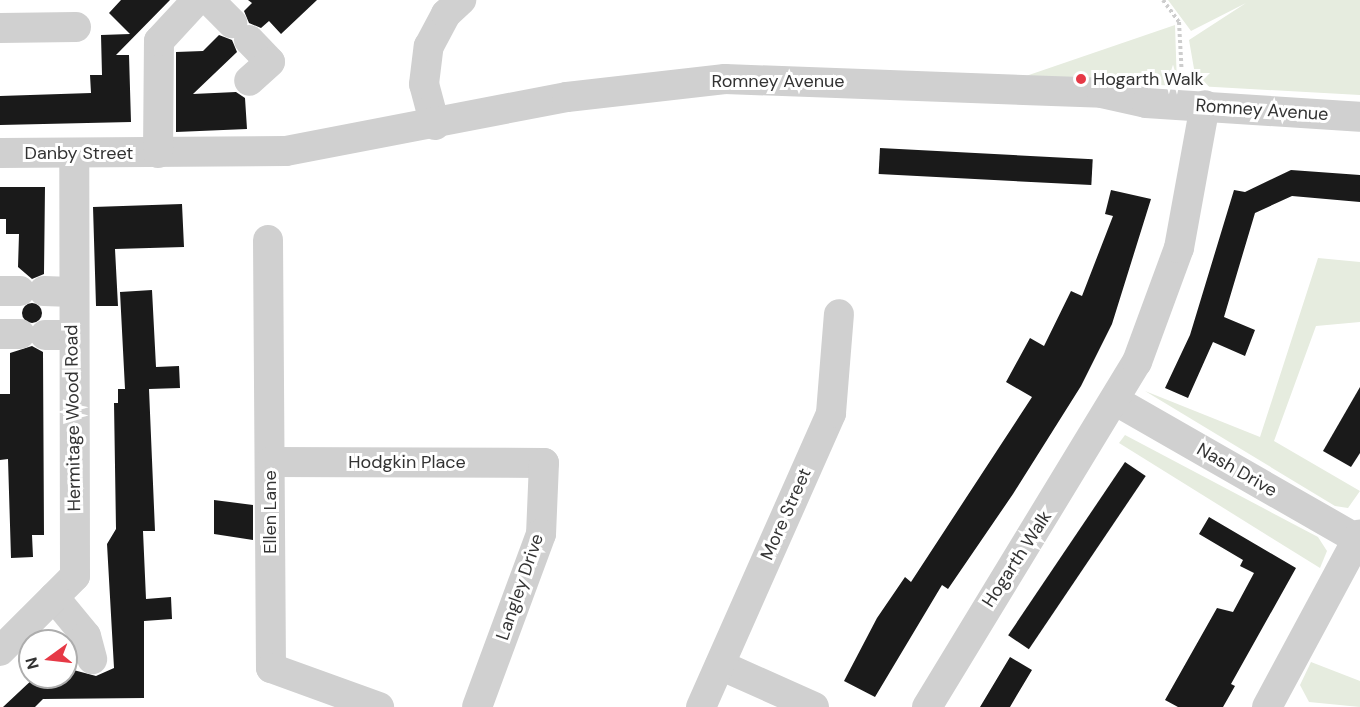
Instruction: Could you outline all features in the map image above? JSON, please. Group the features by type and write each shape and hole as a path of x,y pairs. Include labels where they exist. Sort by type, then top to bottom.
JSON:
{"street":[{"path":"435,125 424,84 429,46 446,14 462,0"},
{"path":"197,1 241,31 270,62 249,81"},
{"name":"Danby Street","path":"158,153 159,41 197,1"},
{"path":"0,28 76,27"},
{"name":"Romney Avenue","path":"200,154 261,153 435,125 567,97 725,79 1102,93 1146,103 1194,97 1360,117"},
{"name":"Hogarth Walk","path":"927,707 1116,401 1150,335 1179,248 1194,97"},
{"name":"Danby Street","path":"0,153 200,154"},
{"name":"Hermitage Wood Road","path":"0,651 75,576 34,335 34,291 74,153"},
{"name":"Ellen Lane","path":"268,240 271,668 379,707"},
{"name":"More Street","path":"701,707 831,413 839,314"},
{"name":"Nash Drive","path":"1116,401 1359,536 1278,701"},
{"name":"Hodgkin Place","path":"270,462 544,463"},
{"name":"Langley Drive","path":"477,707 541,534 544,463"},
{"path":"54,597 86,636 92,659"},
{"path":"720,665 814,707"}],"path":[{"path":"1163,0 1179,22 1194,97"}],"shaded area":[{"path":"1168,0 1360,0 1360,95 1197,86 1189,40 1246,3 1191,31"},
{"path":"1175,25 1177,86 1023,77"},
{"path":"1318,258 1360,262 1360,322 1316,326 1274,441 1360,491 1348,508 1335,506 1145,391 1260,437"},
{"path":"1125,435 1318,537 1327,551 1320,568 1119,443"},
{"path":"1311,662 1360,681 1360,707 1309,702 1300,685"}],"building":[{"path":"121,0 170,0 116,55 129,55 131,122 0,125 0,96 91,93 90,75 102,75 101,35 130,34 109,13"},
{"path":"248,0 317,0 281,34 269,21 261,28 249,23 244,11 252,3"},
{"path":"219,35 232,40 237,52 193,94 236,92 245,98 247,129 176,132 176,52 203,51"},
{"path":"880,148 1093,159 1091,185 879,174"},
{"path":"1291,170 1360,175 1360,202 1292,196 1255,213 1224,317 1255,330 1245,356 1213,342 1188,398 1165,388 1190,335 1234,190 1245,192"},
{"path":"0,187 45,187 44,274 32,279 18,267 19,234 6,234 6,219 0,219"},
{"path":"1111,190 1151,199 1112,324 1081,386 1013,494 948,589 942,585 875,697 844,681 877,618 905,577 911,582 1032,397 1006,382 1030,338 1044,346 1071,291 1082,296 1113,216 1105,214"},
{"path":"182,204 184,247 115,249 118,306 96,306 93,207"},
{"path":"152,290 156,367 179,366 180,388 149,389 155,531 143,531 146,599 171,597 172,619 144,621 144,698 43,699 35,707 3,707 22,689 78,689 78,671 96,676 114,668 107,544 116,529 114,403 118,403 118,389 125,389 120,292"},
{"path":"32,303 39,306 42,313 39,320 32,323 25,320 22,313 25,306"},
{"path":"32,346 43,352 44,535 32,535 33,557 11,558 8,459 0,460 0,394 10,394 10,353"},
{"path":"1360,387 1360,453 1351,467 1323,451"},
{"path":"1125,462 1146,476 1029,649 1008,635"},
{"path":"214,500 253,505 253,540 214,534"},
{"path":"1209,517 1296,568 1231,684 1235,686 1223,707 1178,707 1165,700 1217,608 1233,612 1254,573 1240,566 1243,560 1199,534"},
{"path":"1010,657 1032,670 1010,707 980,707"}],"place":[{"name":"Hogarth Walk","path":"1081,79"}]}
